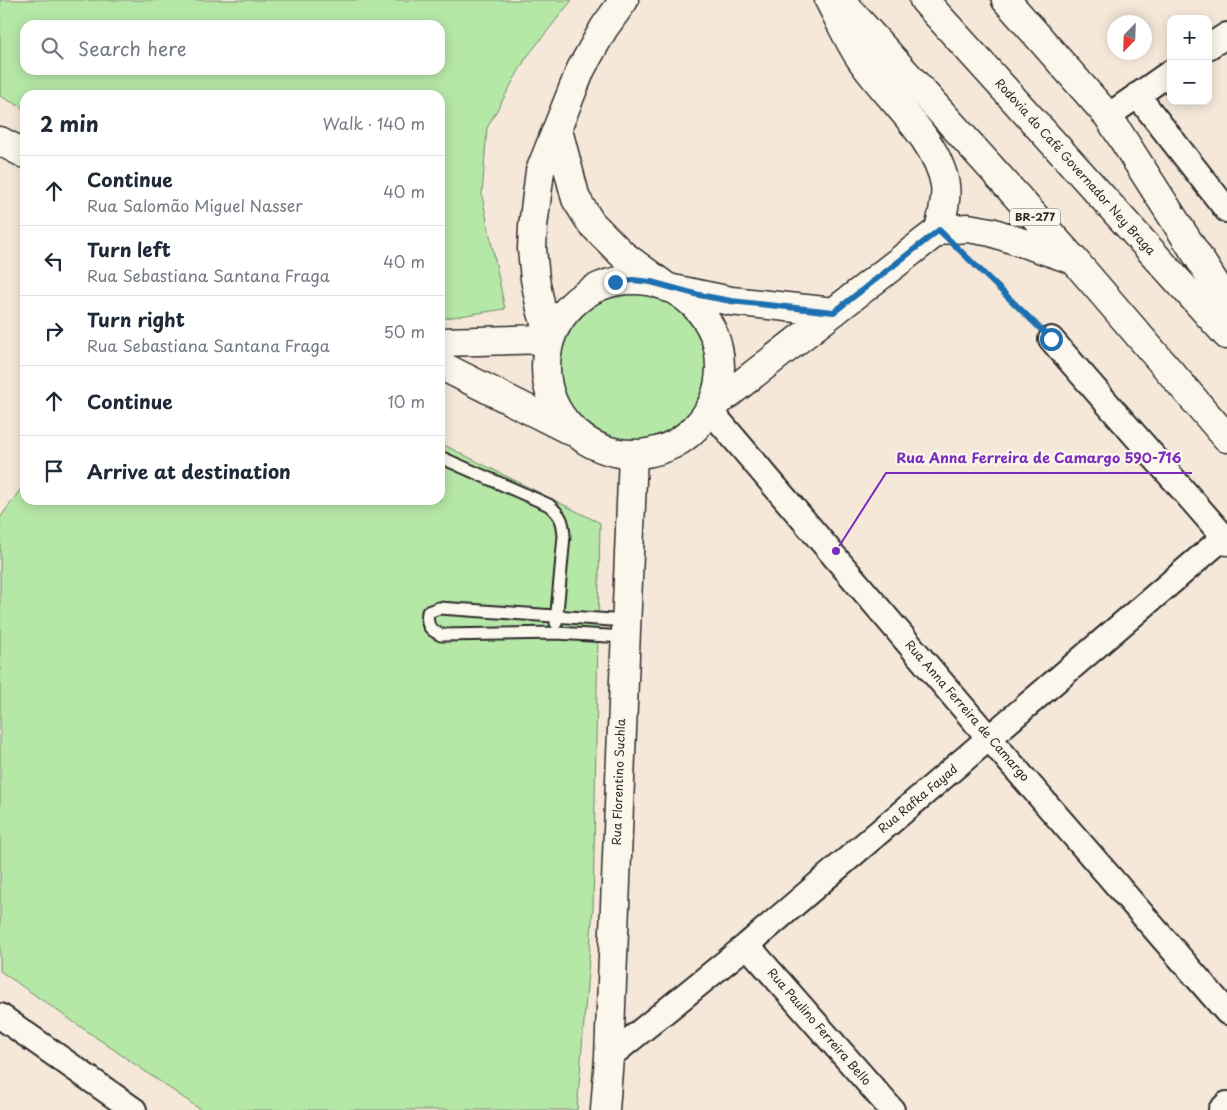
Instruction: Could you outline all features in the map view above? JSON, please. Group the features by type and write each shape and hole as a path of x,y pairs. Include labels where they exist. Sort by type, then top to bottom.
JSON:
{"main road":[{"path":"550,339 541,310 532,248 540,171 581,69 604,28 624,0"},
{"path":"829,0 860,58 928,143 939,164 945,186 944,210 939,230"},
{"name":"BR-277","path":"840,0 1074,260 1227,438"},
{"name":"Rodovia do Café Governador Ney Braga","path":"924,0 1227,335"},
{"path":"1006,0 1108,116 1227,302"},
{"path":"558,130 576,199 591,223 623,255 668,288 731,301 834,312"},
{"path":"0,142 20,152"},
{"path":"709,409 939,230 968,228 991,232 1074,260"},
{"path":"633,280 651,282 668,288 684,296 697,309 708,324 716,340 719,376 709,409 697,425 684,437 668,446 633,454 597,446 568,424 557,410 550,393 546,375 546,357 550,339 557,323 568,308 582,296 597,287 633,280"},
{"path":"445,342 550,339"},
{"path":"445,368 582,436"},
{"name":"Rua Florentino Suchla","path":"605,1110 609,1057 633,454"}],"street":[{"path":"1212,45 1227,35"},
{"path":"1108,116 1167,75"},
{"path":"1137,95 1227,210"},
{"path":"1051,339 1226,539"},
{"name":"Rua Anna Ferreira de Camargo","path":"709,409 989,738 1227,1012"},
{"name":"Rua Rafka Fayad","path":"609,1057 747,945 1226,539"},
{"name":"Rua Paulino Ferreira Bello","path":"747,945 892,1110"},
{"path":"0,1016 134,1110"},
{"path":"1220,1110 1227,1104"}],"lane":[{"path":"445,459 550,505 564,523 556,632"},
{"path":"439,608 557,616 625,629 441,634 430,630 426,623 428,612 439,608"}],"path":[{"path":"939,230 1051,339"}],"green space":[{"path":"0,0 572,0 526,58 487,128 482,196 505,309 445,318 445,90 20,90 20,106 0,96"},
{"path":"633,293 661,299 685,315 701,339 707,367 701,395 685,419 661,435 633,441 605,435 581,419 565,395 559,367 565,339 581,315 605,299"},
{"path":"445,446 600,523 593,909 577,1110 201,1110 0,971 0,518 20,490 20,505 445,505"}],"place":[{"name":"Rua Anna Ferreira de Camargo 590-716","path":"836,551"}],"route":[{"path":"615,282 633,280 651,282 668,288 731,301 834,312 939,230 1051,339"}]}
